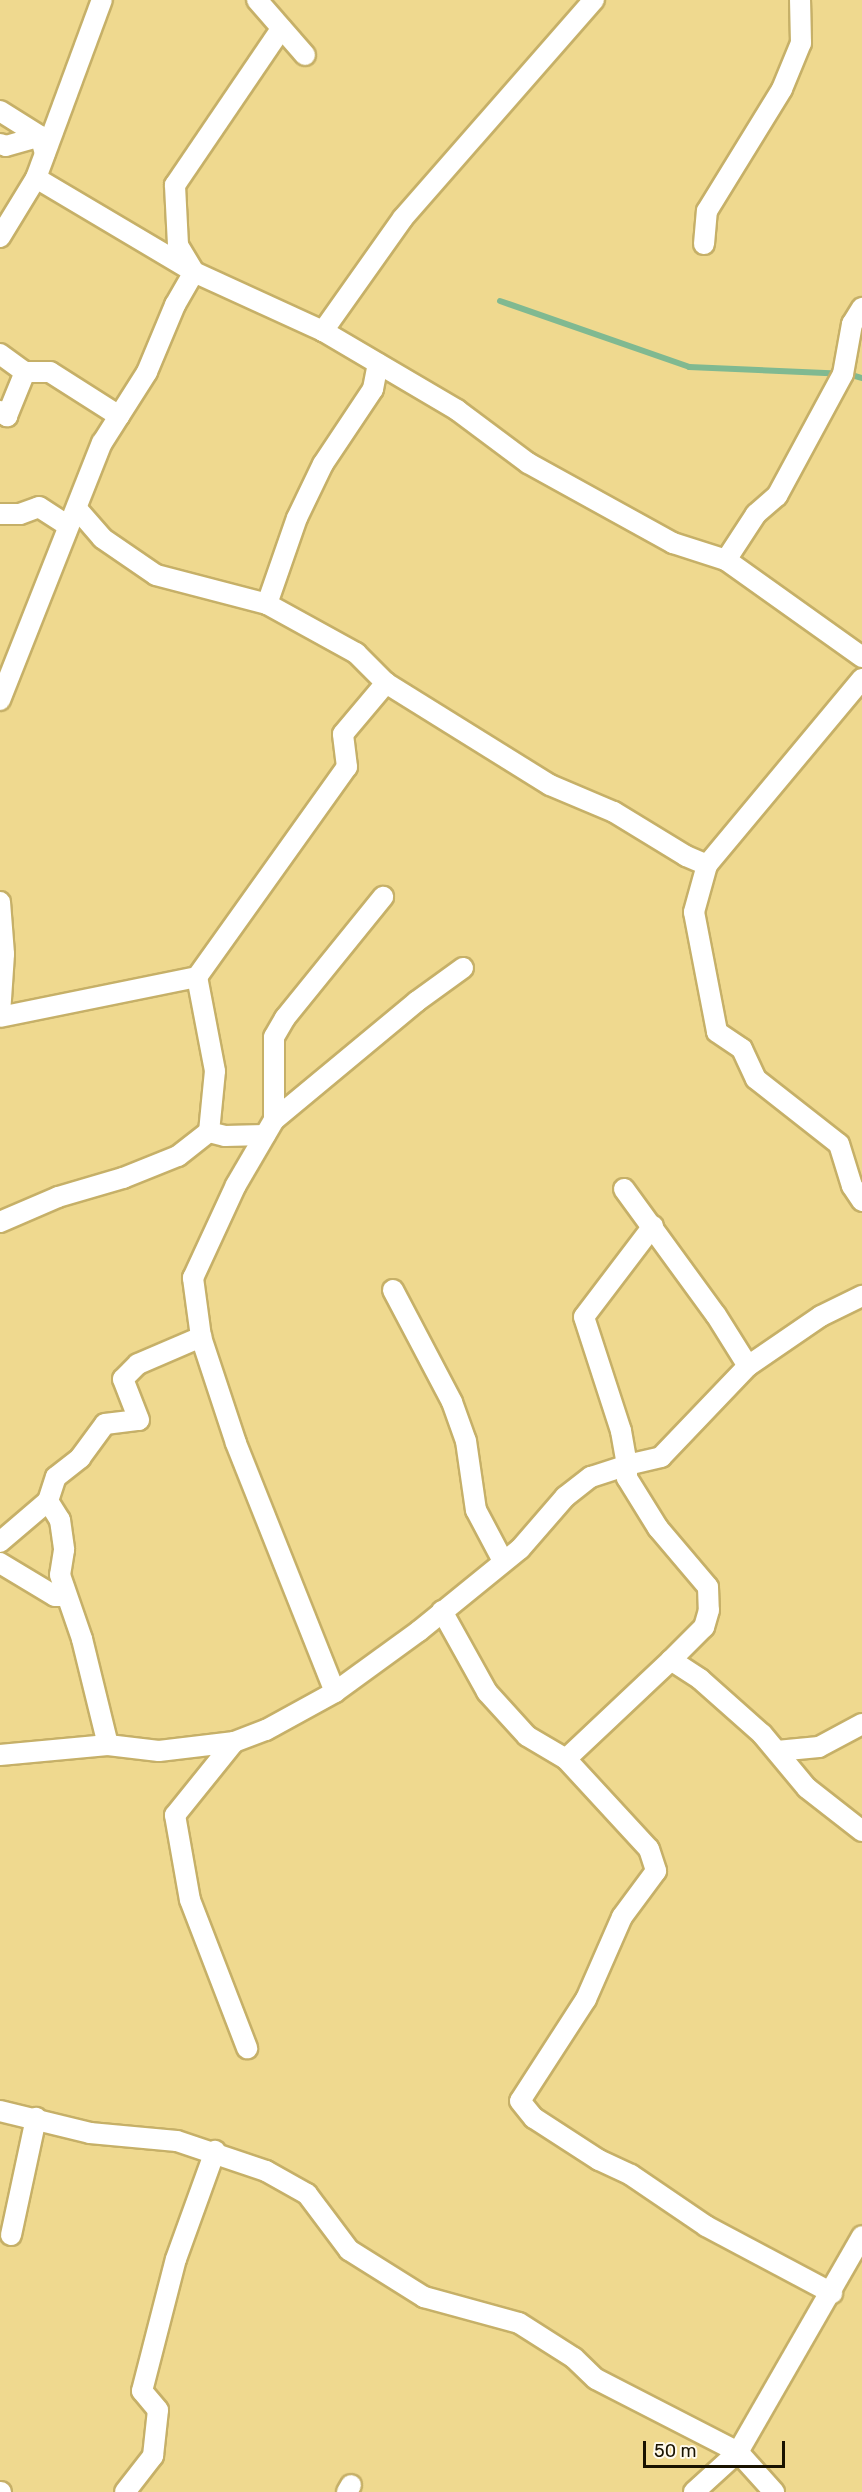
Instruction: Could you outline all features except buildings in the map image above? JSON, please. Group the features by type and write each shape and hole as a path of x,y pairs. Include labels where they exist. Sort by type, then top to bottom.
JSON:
{"street":[{"path":"0,237 36,178 43,145 102,0"},
{"path":"257,0 305,55"},
{"path":"323,331 403,218 594,0"},
{"path":"704,244 708,211 782,89 801,43 800,0"},
{"path":"194,272 178,245 175,185 281,29"},
{"path":"0,111 43,145"},
{"path":"0,144 6,146 43,145"},
{"path":"36,178 194,272 323,331 457,410 528,463 673,543 726,560 862,657"},
{"path":"0,700 64,544 72,517 102,443 147,372 175,305 194,272"},
{"path":"726,560 756,514 777,496 794,466 843,374 852,324 862,308"},
{"path":"0,354 25,372 50,372 119,416"},
{"path":"267,604 297,518 323,465 373,389 378,363"},
{"path":"0,411 7,416 25,372"},
{"path":"0,514 20,514 39,507 72,517 156,574 267,604 356,653 386,683 550,785 614,812 686,856 707,865"},
{"path":"862,679 707,865 694,912 717,1032 742,1048 756,1079 838,1144 852,1186 862,1201"},
{"path":"0,902 4,954 0,1015 197,977 347,767 343,734 386,683"},
{"path":"270,1128 274,1037 285,1018 383,897"},
{"path":"335,1692 236,1443 201,1336 193,1278 236,1185 270,1128 416,1002 463,968"},
{"path":"0,1222 58,1197 123,1178 178,1155 209,1132 215,1071 197,977"},
{"path":"209,1132 225,1136 270,1128"},
{"path":"624,1189 653,1226 748,1366"},
{"path":"566,1759 704,1627 709,1610 708,1587 658,1528 627,1479 621,1431 584,1317 653,1226"},
{"path":"393,1290 452,1402 466,1440 476,1510 503,1561"},
{"path":"0,1755 108,1745 159,1751 234,1742 266,1730 335,1692 442,1611 503,1561 520,1550 565,1497 591,1478 627,1465 661,1457 748,1366 821,1316 862,1296"},
{"path":"0,1542 48,1501 56,1477 80,1458 105,1424 139,1420 123,1379 138,1364 201,1336"},
{"path":"48,1501 60,1520 64,1550 60,1575 65,1596 82,1639 108,1745"},
{"path":"0,1563 55,1596 65,1596"},
{"path":"442,1611 487,1692 527,1736 566,1759 649,1849 656,1871 622,1917 586,1999 520,2101 534,2118 599,2160 631,2175 706,2226 832,2293"},
{"path":"671,1660 700,1679 777,1751 807,1788 862,1832"},
{"path":"777,1751 819,1747 862,1724"},
{"path":"234,1742 175,1815 190,1900 247,2048"},
{"path":"0,2112 36,2118 90,2133 177,2142 215,2151 266,2171 307,2194 348,2250 424,2297 519,2323 574,2358 596,2379 738,2452 774,2492"},
{"path":"11,2235 36,2118"},
{"path":"125,2492 153,2456 158,2410 142,2391 176,2259 215,2151"},
{"path":"694,2492 738,2452 832,2293 862,2236"}],"waterway":[{"path":"500,301 689,367 848,374 862,378"}]}
